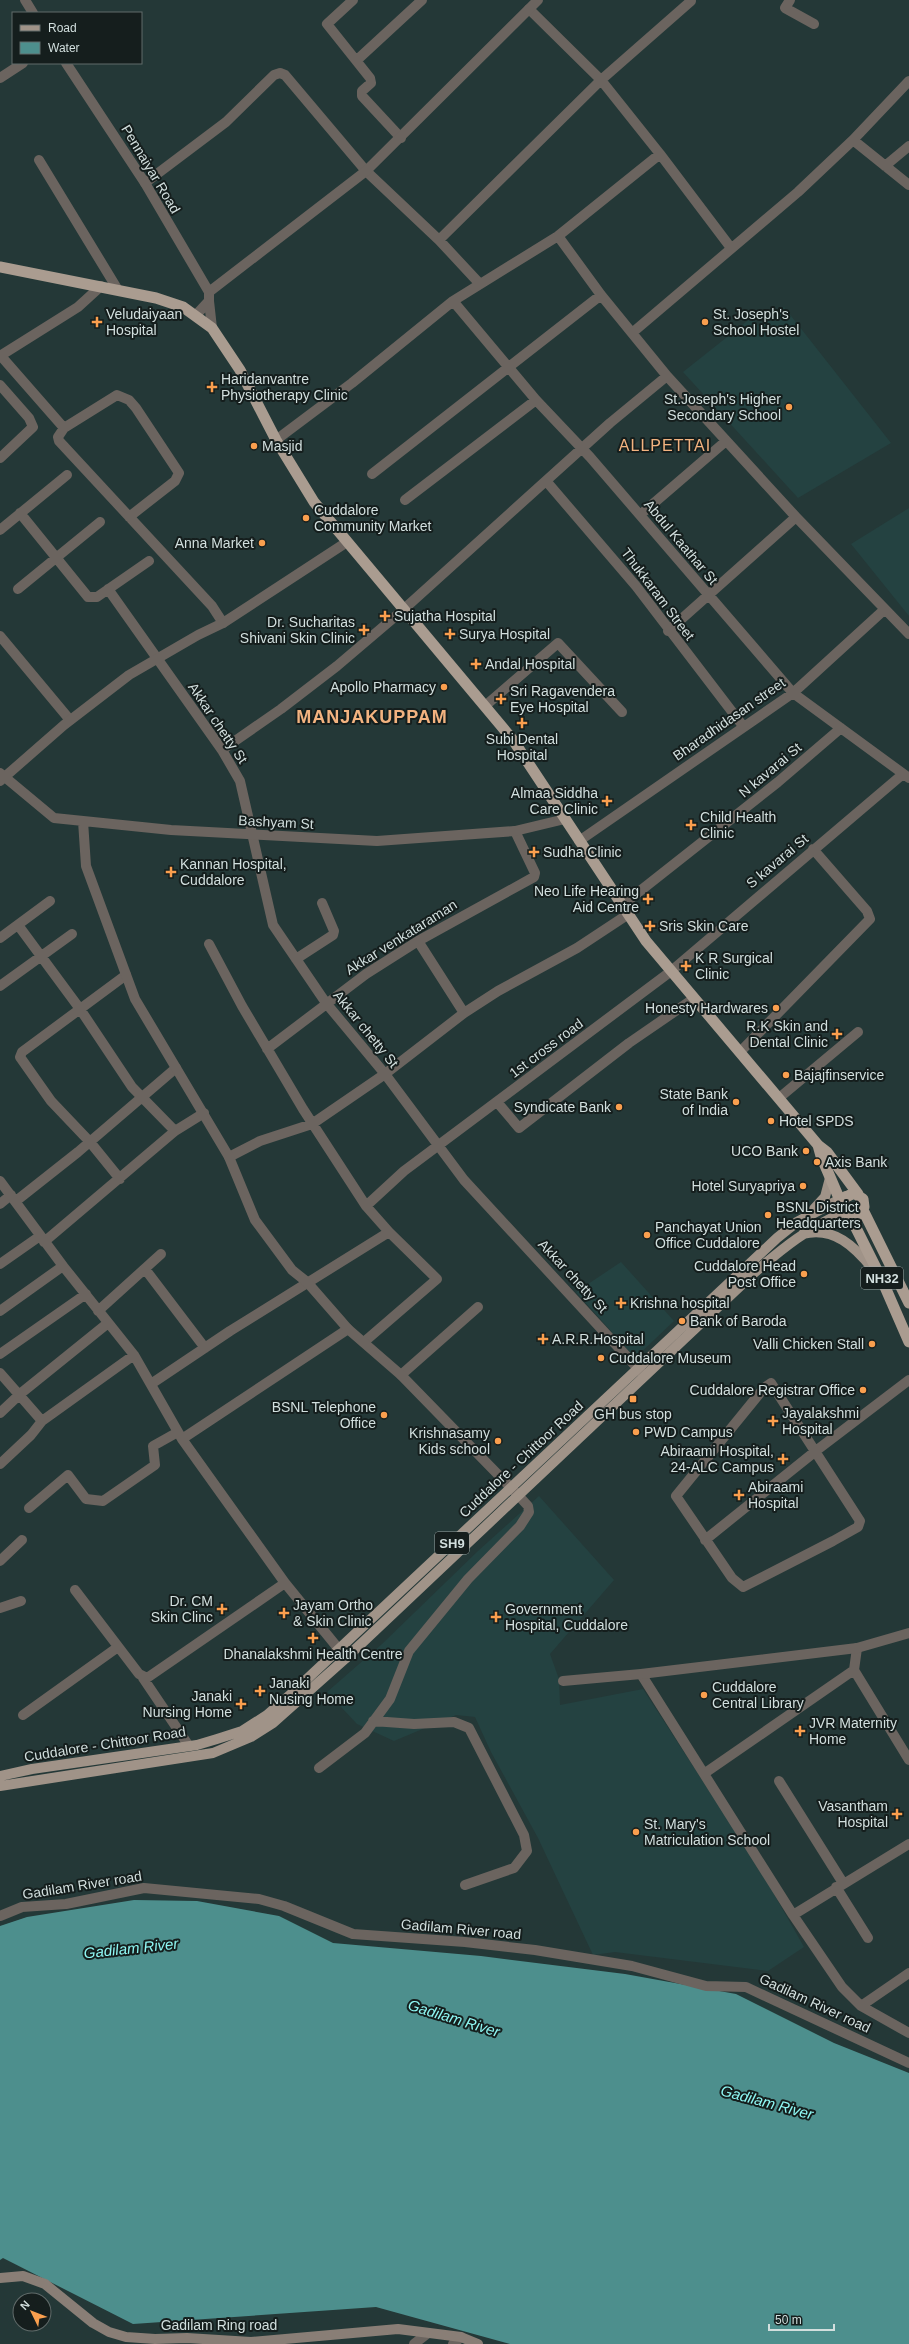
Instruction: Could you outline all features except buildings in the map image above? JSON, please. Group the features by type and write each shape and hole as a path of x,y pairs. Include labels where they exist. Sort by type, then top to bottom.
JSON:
{"highway":[{"name":"NH32","path":"0,267 156,298 183,307 212,328 240,370 276,440 314,502 513,740 624,911 670,972 818,1145 827,1152 847,1204 909,1342"},
{"name":"NH32","path":"818,1145 830,1178 847,1204"},
{"name":"NH32","path":"847,1204 863,1200 863,1210 909,1303"},
{"path":"847,1204 858,1215 863,1210"}],"main road":[{"path":"797,1222 820,1204 825,1197 830,1178"},
{"name":"Cuddalore - Chittoor Road","path":"0,1786 193,1756 231,1747 251,1737 296,1704 346,1658 638,1369 797,1222 847,1204"},
{"name":"Cuddalore - Chittoor Road","path":"0,1776 32,1769 189,1746 217,1740 248,1727 291,1694 338,1649 645,1377 754,1273 800,1235 847,1204"},
{"path":"800,1235 811,1232 825,1233 841,1238 856,1248 882,1280"},
{"name":"Gadilam Ring road","path":"0,2278 23,2276 44,2284 93,2323 129,2341 155,2339 252,2343 398,2329 461,2337 478,2344"}],"street":[{"path":"25,0 32,12"},
{"path":"353,0 327,24 370,78 371,83 362,91 362,96 401,138"},
{"path":"357,60 422,0"},
{"path":"196,315 209,296 366,171 401,138 538,0"},
{"path":"790,0 785,8 814,24"},
{"path":"439,240 601,80 691,1"},
{"path":"529,9 601,80 660,154 730,248"},
{"path":"0,78 21,64"},
{"name":"Pennaiyar Road","path":"67,64 145,183 209,296"},
{"path":"145,183 199,144 226,122 274,75 280,73 285,75 366,171 439,240 480,283"},
{"path":"632,333 730,248 798,192 853,140 909,81"},
{"path":"853,140 909,185"},
{"path":"884,166 909,146"},
{"path":"276,440 352,383 453,301 558,236 660,154"},
{"path":"39,160 118,290"},
{"path":"558,236 601,295 667,376 796,517 909,634"},
{"path":"64,428 0,356 78,307 101,286"},
{"path":"372,474 510,368 601,295"},
{"path":"209,296 212,328"},
{"name":"Abdul Kaathar St","path":"453,301 536,400 582,448 792,693 906,776"},
{"path":"222,750 311,687 404,609 547,482 582,448 667,376"},
{"path":"0,458 33,427 29,418 1,388"},
{"path":"128,517 175,481 179,474 136,408 129,400 117,395 64,428 58,436 59,441 128,517 212,606 223,624"},
{"path":"405,500 536,400"},
{"path":"640,515 726,441"},
{"path":"0,530 67,475"},
{"name":"Thukkaram Street","path":"547,482 593,534 743,726"},
{"path":"20,513 88,597 97,597 148,561"},
{"path":"668,631 796,517"},
{"path":"18,589 100,522"},
{"path":"2,777 70,720 129,676 156,658 223,624 347,542"},
{"name":"Akkar chetty St","path":"108,589 222,750 241,786 254,834 273,925 296,959 326,1003 385,1074 464,1180 645,1377"},
{"name":"Bharadhidasan street","path":"579,841 792,693 885,609"},
{"path":"0,636 70,720"},
{"path":"485,706 558,642 622,712"},
{"name":"N kavarai St","path":"229,1157 260,1141 312,1124 385,1074 464,1013 498,991 577,948 624,911 841,728"},
{"name":"S kavarai St","path":"670,972 813,849 906,776"},
{"name":"Bashyam St","path":"2,777 54,818 171,830 377,841 515,831 565,819"},
{"path":"83,821 86,866 134,999 204,1113 229,1157 255,1220 292,1270 308,1282 348,1329 401,1375 528,1506 529,1512 520,1526 468,1578 408,1652 390,1699 366,1733 319,1768"},
{"name":"Akkar venkataraman","path":"267,1048 326,1003 418,941 534,877 535,873 515,831"},
{"path":"740,1052 870,919 867,911 813,849"},
{"path":"0,938 50,901"},
{"path":"296,959 333,935 334,931 322,903"},
{"path":"18,925 80,1009 132,1087 175,1131"},
{"path":"0,986 72,934"},
{"path":"418,941 464,1013"},
{"path":"210,944 230,986 312,1124 366,1206 389,1232 437,1279 364,1342"},
{"name":"1st cross road","path":"366,1206 404,1171 670,972"},
{"path":"120,1179 90,1142 51,1101 20,1057 22,1052 126,975"},
{"path":"497,1102 519,1128 629,1043 693,999"},
{"path":"779,1098 858,1032"},
{"path":"0,1204 13,1198 90,1142 176,1068"},
{"path":"0,1264 42,1239 120,1179 175,1131 204,1113"},
{"path":"0,1181 42,1239 134,1355 180,1435 285,1583 346,1658"},
{"path":"151,1384 308,1282 389,1232"},
{"path":"98,1311 161,1254"},
{"path":"0,1311 63,1266"},
{"path":"145,1269 206,1348"},
{"path":"0,1354 86,1294"},
{"path":"401,1375 478,1307"},
{"path":"0,1413 20,1394 108,1323"},
{"path":"29,1508 68,1475 86,1499 103,1500 155,1464 153,1446 180,1435 348,1329"},
{"path":"0,1464 31,1435 42,1421 134,1355"},
{"path":"0,1373 20,1394 42,1421"},
{"path":"705,1540 817,1450 909,1380"},
{"path":"771,1383 775,1386 817,1450 860,1521 858,1527 743,1587 732,1578 676,1496 764,1388 771,1383"},
{"path":"0,1561 22,1540"},
{"path":"143,1678 153,1675 285,1583"},
{"path":"75,1590 143,1678 189,1746"},
{"path":"0,1608 21,1601"},
{"path":"563,1680 641,1674 857,1648 909,1633"},
{"path":"23,1715 118,1646"},
{"path":"857,1648 854,1670 909,1760"},
{"path":"704,1773 854,1670"},
{"path":"641,1674 793,1915 842,1987 861,2006 908,2032"},
{"path":"373,1722 414,1724 454,1722 469,1728 524,1835 527,1851 514,1868 465,1885"},
{"path":"779,1781 840,1885 868,1938"},
{"path":"793,1915 909,1844"},
{"name":"Gadilam River road","path":"0,1916 22,1907 66,1904 144,1888 259,1899 284,1906 353,1934 465,1942 535,1950 632,1966 706,1986 746,1987 909,2063"},
{"path":"861,2006 909,1973"},
{"path":"414,2344 428,2333"},
{"path":"453,2344 461,2337"}],"shaded area":[{"name":"St.Joseph's Higher Secondary School","path":"784,307 891,443 798,498 683,372 751,318 759,326"},
{"path":"909,508 909,616 851,544"},
{"name":"Krishna hospital","path":"621,1262 674,1321 635,1358 576,1292"},
{"path":"539,1496 614,1580 550,1654 559,1679 560,1705 643,1689 758,1866 804,1947 768,1971 615,1952 593,1955 538,1838 491,1752 475,1717 456,1715 394,1741 357,1724 327,1692 382,1644 478,1551"}],"water":[{"name":"Gadilam River","path":"134,1900 197,1901 279,1916 333,1943 481,1956 625,1974 736,1994 834,2043 909,2073 909,2344 510,2344 376,2307 133,2324 3,2258 0,2260 0,1926 27,1917"}],"place":[{"name":"Veludaiyaan Hospital","path":"97,322"},
{"name":"St. Joseph's School Hostel","path":"705,322"},
{"name":"Haridanvantre Physiotherapy Clinic","path":"212,387"},
{"name":"St.Joseph's Higher Secondary School","path":"789,407"},
{"name":"Masjid","path":"254,446"},
{"name":"Cuddalore Community Market","path":"306,518"},
{"name":"Anna Market","path":"262,543"},
{"name":"Sujatha Hospital","path":"385,616"},
{"name":"Dr. Sucharitas Shivani Skin Clinic","path":"364,630"},
{"name":"Surya Hospital","path":"450,634"},
{"name":"Andal Hospital","path":"476,664"},
{"name":"Apollo Pharmacy","path":"444,687"},
{"name":"Sri Ragavendera Eye Hospital","path":"501,699"},
{"name":"Subi Dental Hospital","path":"522,723"},
{"name":"Almaa Siddha Care Clinic","path":"607,801"},
{"name":"Child Health Clinic","path":"691,825"},
{"name":"Sudha Clinic","path":"534,852"},
{"name":"Kannan Hospital, Cuddalore","path":"171,872"},
{"name":"Neo Life Hearing Aid Centre","path":"648,899"},
{"name":"Sris Skin Care","path":"650,926"},
{"name":"K R Surgical Clinic","path":"686,966"},
{"name":"Honesty Hardwares","path":"776,1008"},
{"name":"R.K Skin and Dental Clinic","path":"837,1034"},
{"name":"Bajajfinservice","path":"786,1075"},
{"name":"State Bank of India","path":"736,1102"},
{"name":"Syndicate Bank","path":"619,1107"},
{"name":"Hotel SPDS","path":"771,1121"},
{"name":"UCO Bank","path":"806,1151"},
{"name":"Axis Bank","path":"817,1162"},
{"name":"Hotel Suryapriya","path":"803,1186"},
{"name":"BSNL District Headquarters","path":"768,1215"},
{"name":"Panchayat Union Office Cuddalore","path":"647,1235"},
{"name":"Cuddalore Head Post Office","path":"804,1274"},
{"name":"Krishna hospital","path":"621,1303"},
{"name":"Bank of Baroda","path":"682,1321"},
{"name":"A.R.R.Hospital","path":"543,1339"},
{"name":"Valli Chicken Stall","path":"872,1344"},
{"name":"Cuddalore Museum","path":"601,1358"},
{"name":"Cuddalore Registrar Office","path":"863,1390"},
{"name":"GH bus stop","path":"633,1399"},
{"name":"BSNL Telephone Office","path":"384,1415"},
{"name":"Jayalakshmi Hospital","path":"773,1421"},
{"name":"PWD Campus","path":"636,1432"},
{"name":"Krishnasamy Kids school","path":"498,1441"},
{"name":"Abiraami Hospital, 24-ALC Campus","path":"783,1459"},
{"name":"Abiraami Hospital","path":"739,1495"},
{"name":"Dr. CM Skin Clinc","path":"222,1609"},
{"name":"Jayam Ortho & Skin Clinic","path":"284,1613"},
{"name":"Government Hospital, Cuddalore","path":"496,1617"},
{"name":"Dhanalakshmi Health Centre","path":"313,1638"},
{"name":"Janaki Nusing Home","path":"260,1691"},
{"name":"Cuddalore Central Library","path":"704,1695"},
{"name":"Janaki Nursing Home","path":"241,1704"},
{"name":"JVR Maternity Home","path":"800,1731"},
{"name":"Vasantham Hospital","path":"897,1814"},
{"name":"St. Mary's Matriculation School","path":"636,1832"}],"district":[{"name":"ALLPETTAI","path":"665,445"},
{"name":"MANJAKUPPAM","path":"372,717"}]}
